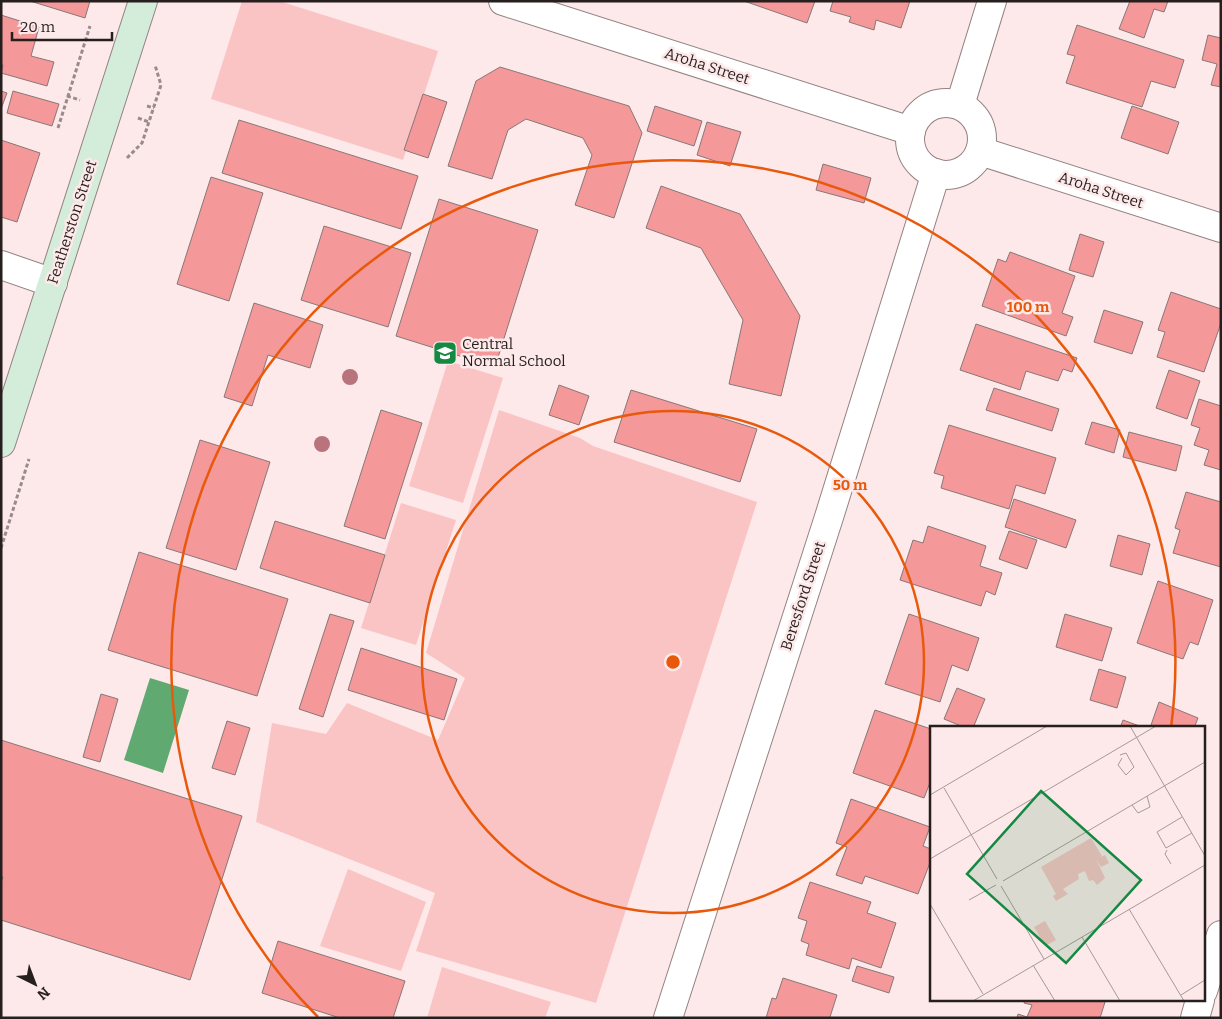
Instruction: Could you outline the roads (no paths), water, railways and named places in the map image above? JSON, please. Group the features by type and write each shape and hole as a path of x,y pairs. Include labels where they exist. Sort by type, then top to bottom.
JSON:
{"main road":[{"name":"Featherston Street","path":"1,443 143,1"}],"street":[{"name":"Aroha Street","path":"503,1 911,131"},
{"path":"960,105 992,1"},
{"path":"948,102 969,110 977,119 982,129 983,140 976,160 958,173 947,175 926,169 918,162 910,141 911,131 916,119 924,110 935,104 948,102"},
{"name":"Aroha Street","path":"980,151 1221,228"},
{"name":"Beresford Street","path":"668,1018 826,526 936,173"},
{"path":"1,265 53,283"},
{"path":"1204,988 1221,936"},
{"path":"1195,1018 1199,1002"}],"place":[{"name":"Central Normal School","path":"445,353"}]}
